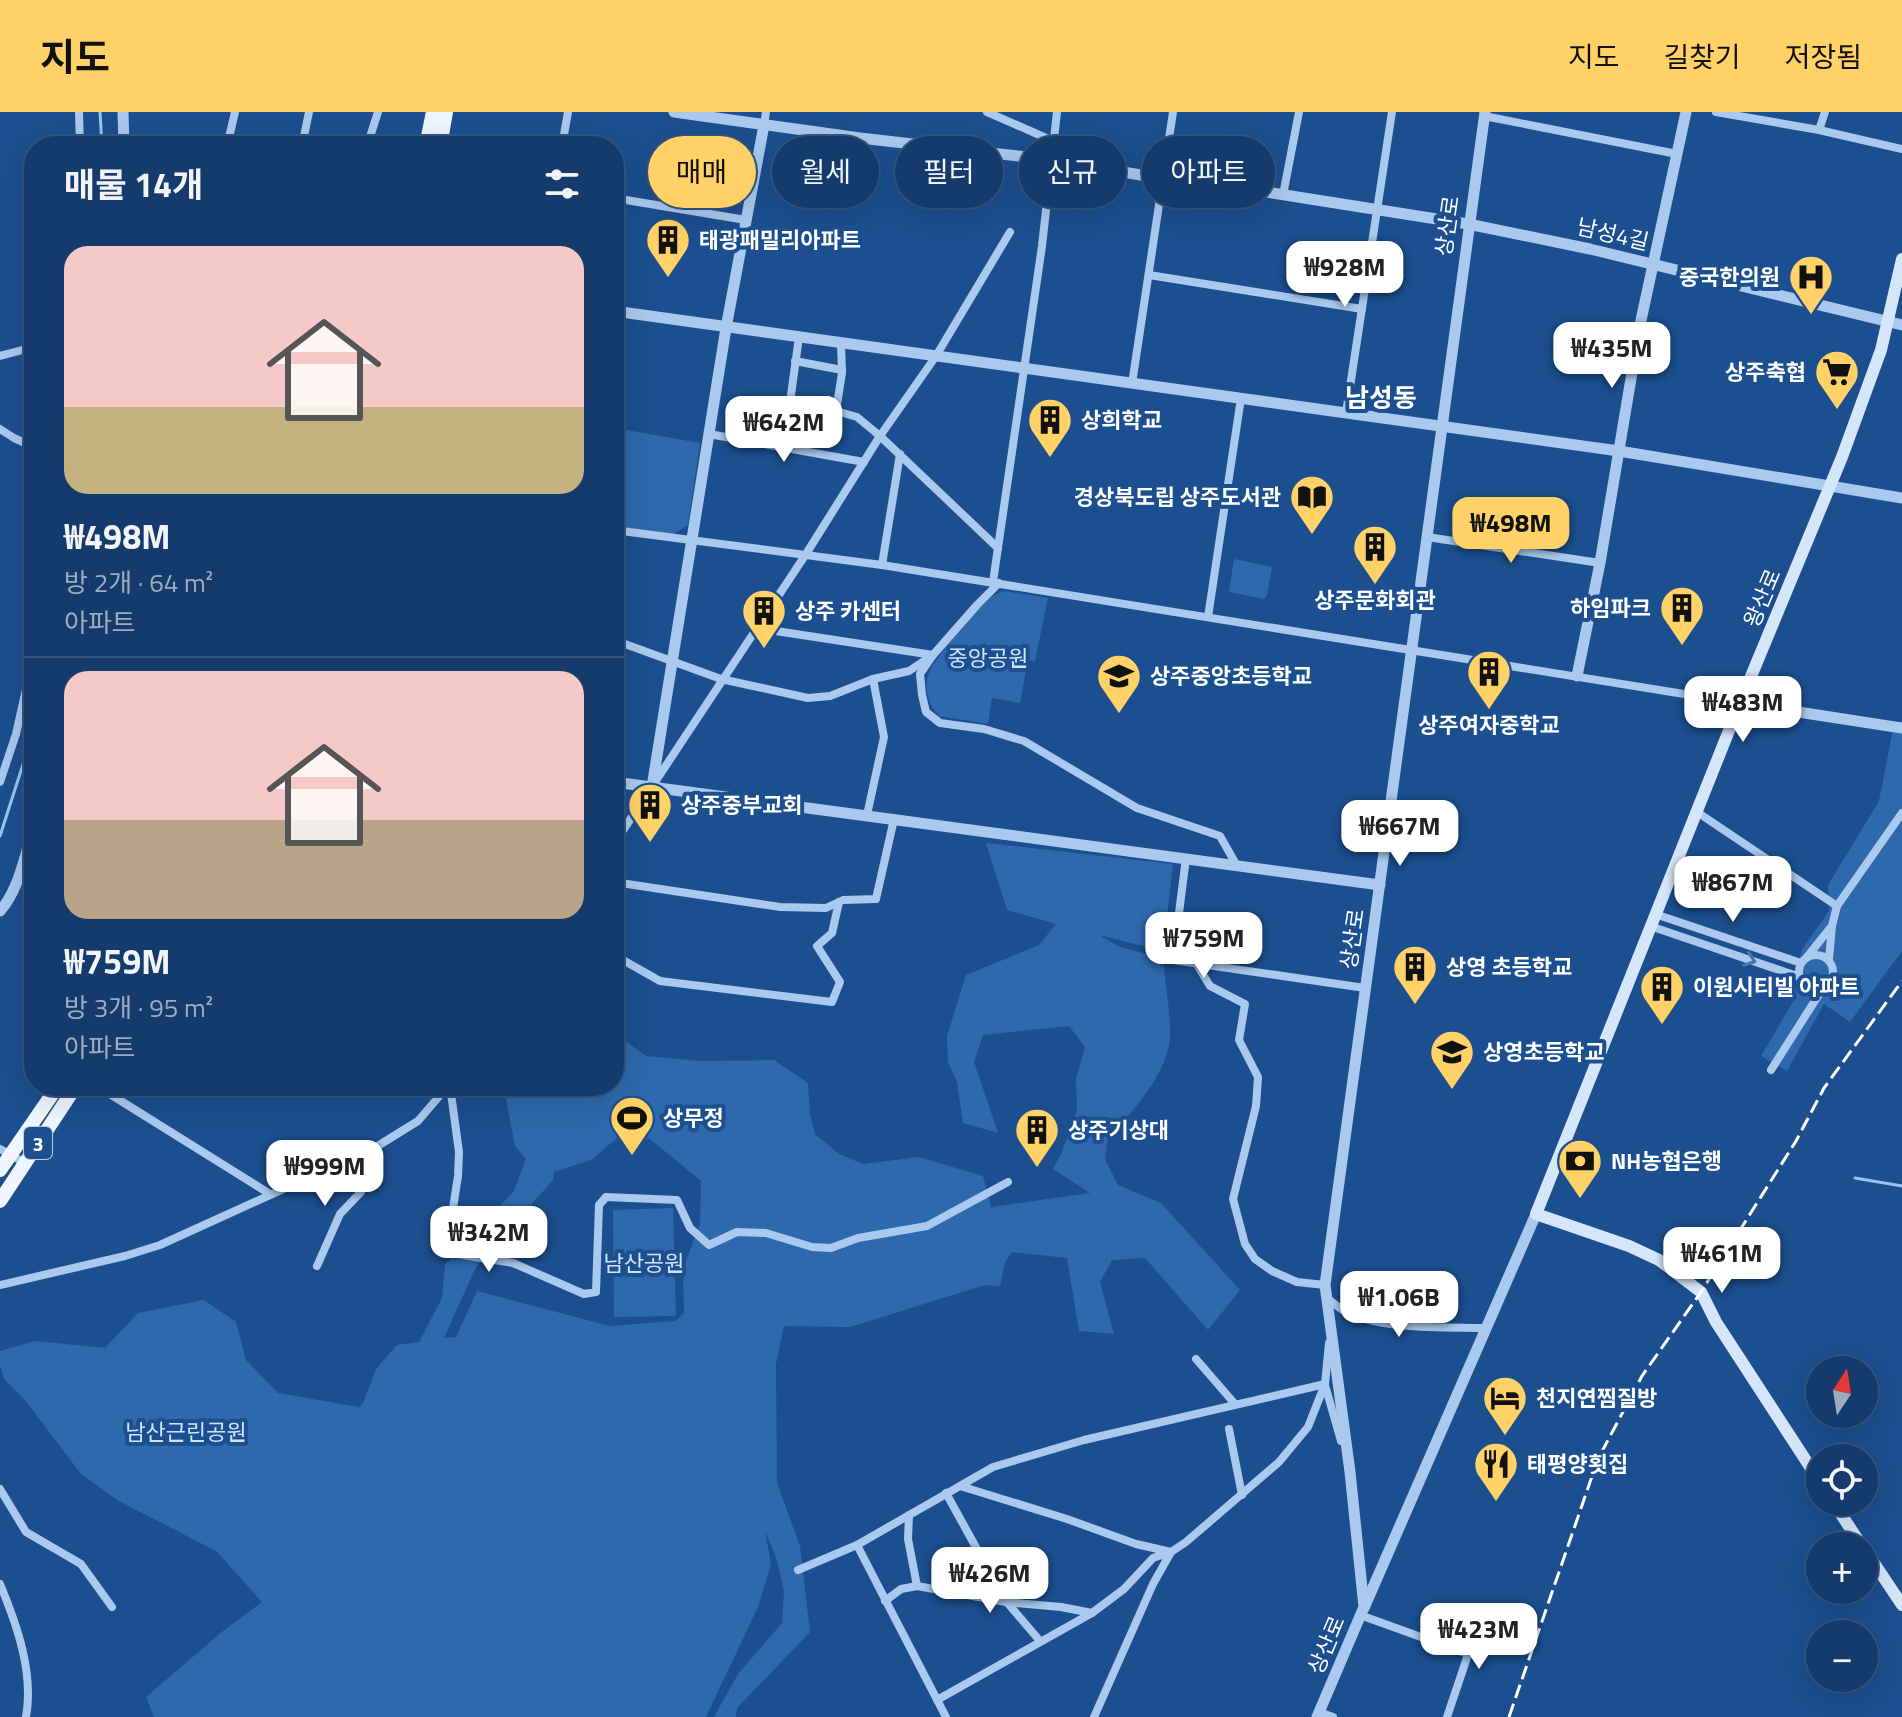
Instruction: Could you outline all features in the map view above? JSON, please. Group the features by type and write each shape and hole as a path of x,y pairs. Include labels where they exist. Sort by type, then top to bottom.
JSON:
{"main road":[{"path":"428,136 433,112"},
{"path":"442,136 446,112"},
{"name":"왕산로","path":"1536,1214 1830,485 1881,350 1902,259"},
{"name":"3","path":"0,1170 4,1152 50,1096"},
{"name":"3","path":"0,1201 69,1096"},
{"path":"1536,1214 1646,1254 1674,1269 1701,1292 1716,1322 1806,1460"},
{"path":"1878,1569 1902,1605"}],"street":[{"path":"79,112 80,136"},
{"path":"123,112 124,136"},
{"path":"304,136 309,112"},
{"path":"370,136 378,112"},
{"path":"564,136 568,112"},
{"name":"남성4길","path":"674,112 1019,156"},
{"path":"652,787 726,328 766,112"},
{"path":"987,112 1042,136"},
{"path":"1054,136 1057,112"},
{"path":"1170,136 1173,112"},
{"path":"1283,195 1299,112"},
{"path":"1346,413 1392,112"},
{"path":"1577,676 1652,264 1686,112"},
{"path":"1716,112 1819,130 1902,149"},
{"path":"1819,130 1825,112"},
{"path":"230,136 236,114"},
{"path":"1484,114 1677,154"},
{"name":"상산로","path":"1318,1714 1364,1607 1325,1285 1484,114"},
{"name":"남성4길","path":"1275,194 1468,224 1652,264 1902,325"},
{"path":"624,200 746,220"},
{"path":"1047,208 998,548 996,583 920,674 926,712 940,723 984,729 1024,741 1137,808 1220,836 1237,866"},
{"path":"1132,384 1159,208"},
{"path":"624,829 806,554 880,436 936,356 1010,232"},
{"path":"1149,275 1362,309"},
{"path":"624,313 1619,451 1902,498"},
{"path":"790,402 799,337"},
{"path":"841,344 842,370 836,411 857,417 880,436 998,548"},
{"path":"0,356 24,350"},
{"path":"795,361 842,370"},
{"path":"1208,617 1241,398"},
{"path":"0,429 24,442"},
{"path":"709,434 864,462"},
{"path":"882,565 900,454"},
{"path":"624,531 882,565 1902,728"},
{"path":"1427,537 1600,563"},
{"path":"756,628 933,655"},
{"path":"624,644 721,679 808,698 830,696 873,679 909,671 933,655"},
{"path":"867,815 884,737 873,679"},
{"path":"0,782 24,698"},
{"path":"624,783 1380,885"},
{"path":"1697,812 1837,906"},
{"path":"1771,1070 1831,979 1833,972 1829,959 1837,906 1902,813"},
{"path":"624,884 780,907 826,908 839,902 876,899 894,819"},
{"path":"1186,858 1173,960 1365,988"},
{"path":"0,911 24,859"},
{"path":"624,961 660,981 832,1002 840,982 817,946 832,933 839,902"},
{"path":"1652,920 1804,961 1815,954 1829,959"},
{"path":"1652,920 1800,977 1810,987 1812,1006"},
{"path":"1800,977 1804,961 1832,926"},
{"path":"1196,963 1210,986 1245,1004 1239,1040 1258,1077 1256,1106 1233,1199 1245,1244 1255,1259 1272,1271 1297,1282 1325,1285"},
{"path":"1810,987 1823,988"},
{"path":"113,1096 270,1194"},
{"path":"0,1285 160,1245 390,1139 418,1121 440,1096"},
{"path":"451,1096 459,1152 450,1226 452,1243 462,1255 513,1263 584,1294 596,1292 599,1205 606,1197 677,1200 690,1228 709,1245 737,1232 766,1233 812,1247 831,1248 858,1238 927,1226 1008,1182"},
{"path":"4,1152 25,1163"},
{"path":"317,1266 340,1214 361,1192 366,1165 359,1154"},
{"path":"1468,1654 1360,1615 1379,1579 1536,1214"},
{"path":"1328,1299 1348,1313 1377,1321 1485,1328"},
{"path":"937,1700 1092,1613 1124,1589 1153,1558 1171,1552 1279,1462 1308,1427 1325,1384 1330,1330"},
{"path":"1196,1359 1235,1404"},
{"path":"798,1570 857,1545 993,1467 1069,1444 1325,1384"},
{"path":"1325,1384 1350,1472"},
{"path":"1229,1429 1242,1495"},
{"path":"960,1486 1136,1544 1171,1552"},
{"path":"0,1489 26,1532 81,1564 112,1607"},
{"path":"946,1493 1006,1602 1040,1641"},
{"path":"909,1515 908,1539 917,1586"},
{"path":"857,1545 946,1717"},
{"path":"1094,1717 1153,1584 1171,1552"},
{"path":"0,1584 16,1623 29,1698 26,1717"},
{"path":"885,1601 901,1589 917,1586 1092,1613"},
{"path":"1447,1717 1481,1616"},
{"path":"1318,1714 1333,1717"}],"green space":[{"path":"624,430 700,443 688,525 672,535 624,528"},
{"path":"1234,559 1272,567 1264,599 1229,592"},
{"name":"중앙공원","path":"1004,591 1048,598 1035,661 1028,660 1020,703 992,698 988,724 939,716 927,692 927,679 932,666 974,612 994,595"},
{"path":"1902,720 1902,951 1850,1022 1824,1004 1787,1071 1761,1056 1794,1000 1793,985 1802,949 1829,911 1828,885 1879,801 1893,729"},
{"name":"남산근린공원","path":"986,843 1173,864 1163,951 1099,935 1120,947 1163,958 1170,1028 1168,1051 1163,1064 1138,1104 1108,1136 1105,1159 1118,1185 1161,1203 1240,1290 1208,1330 1145,1258 1112,1260 1100,1282 1114,1334 1079,1331 1067,1258 1012,1252 1005,1262 1000,1286 985,1285 850,1327 784,1326 776,1364 777,1483 800,1546 810,1632 737,1708 736,1717 714,1717 738,1674 782,1623 784,1591 777,1560 765,1531 771,1564 758,1607 706,1717 154,1717 146,1697 262,1602 216,1551 117,1500 81,1474 25,1400 4,1379 0,1351 35,1341 105,1348 138,1313 204,1300 236,1322 246,1360 278,1393 359,1407 376,1369 397,1345 419,1342 442,1298 445,1265 514,1191 526,1159 515,1146 505,1096 624,1096 624,1040 646,1056 699,1061 774,1060 808,1083 815,1134 839,1154 863,1164 919,1157 983,1176 991,1207 1090,1193 1053,1169 1077,1110 1076,1079 1085,1047 1069,1026 983,1035 974,1062 998,1133 963,1123 957,1082 948,1062 947,1036 966,975 1039,945 1056,924 1007,910","holes":["617,1138 650,1139 701,1181 700,1224 683,1269 684,1313 675,1321 610,1326 477,1291 456,1337 444,1338 476,1267 553,1180 554,1172 591,1160"]},
{"name":"남산공원","path":"673,1208 676,1316 614,1317 613,1210"}],"waterway":[{"path":"100,112 101,136"},
{"path":"0,836 24,761"},
{"path":"1855,1178 1902,1186"}],"railway":[{"path":"1509,1717 1598,1459 1642,1376 1701,1292 1796,1141 1824,1088 1902,981"}],"place":[{"name":"태광패밀리아파트","path":"668,279"},
{"name":"중국한의원","path":"1811,316"},
{"name":"상주축협","path":"1837,411"},
{"name":"상희학교","path":"1050,459"},
{"name":"경상북도립 상주도서관","path":"1312,536"},
{"name":"상주문화회관","path":"1375,586"},
{"name":"하임파크","path":"1682,647"},
{"name":"상주 카센터","path":"764,650"},
{"name":"상주여자중학교","path":"1489,711"},
{"name":"상주중앙초등학교","path":"1119,715"},
{"name":"상주중부교회","path":"650,844"},
{"name":"상영 초등학교","path":"1415,1006"},
{"name":"이원시티빌 아파트","path":"1662,1026"},
{"name":"상영초등학교","path":"1452,1091"},
{"name":"상무정","path":"632,1157"},
{"name":"상주기상대","path":"1037,1169"},
{"name":"NH농협은행","path":"1580,1200"},
{"name":"천지연찜질방","path":"1505,1437"},
{"name":"태평양횟집","path":"1496,1503"}],"district":[{"name":"남성동","path":"1381,397"}]}
